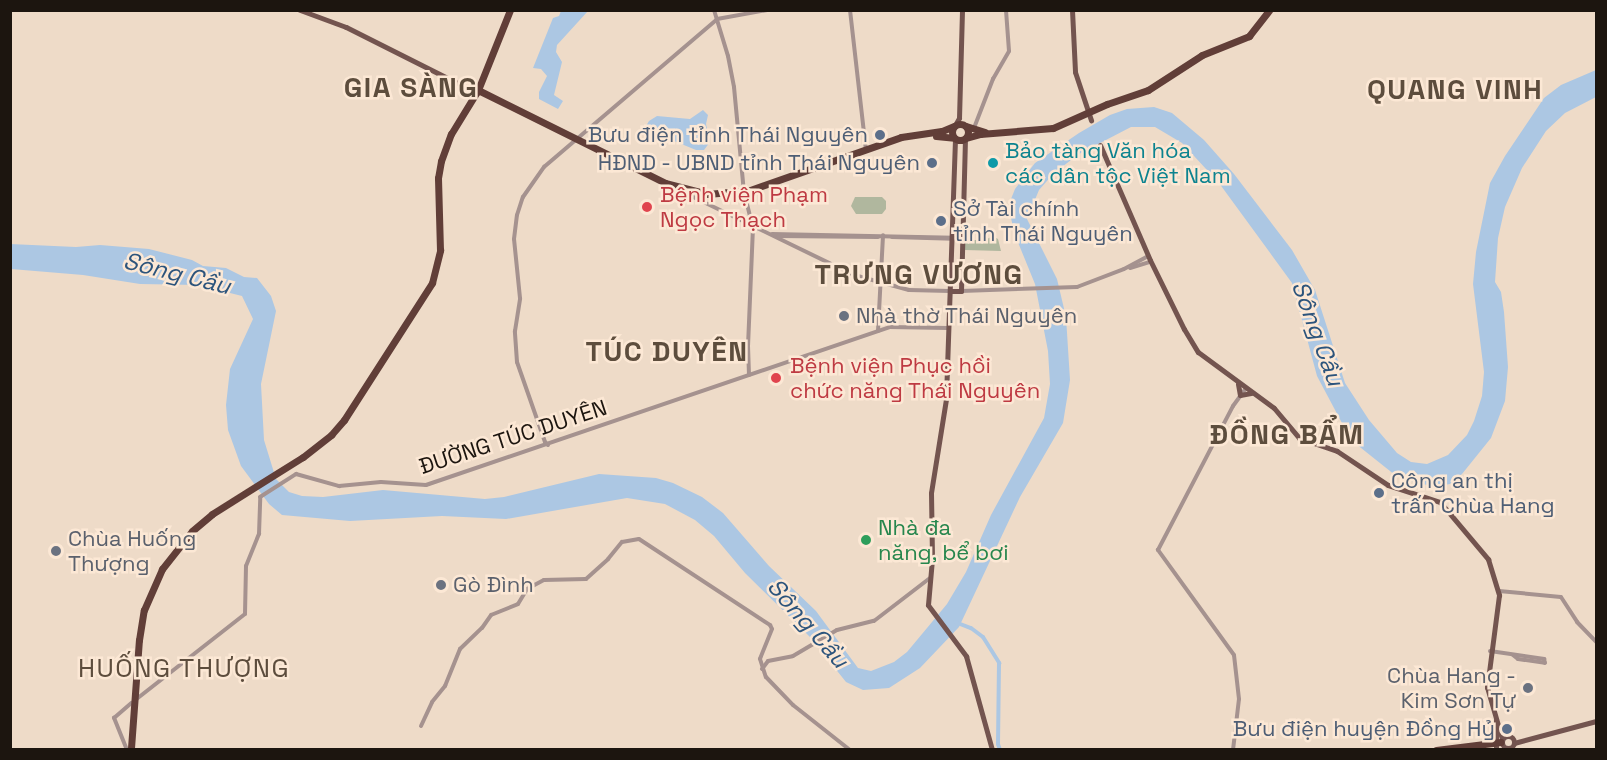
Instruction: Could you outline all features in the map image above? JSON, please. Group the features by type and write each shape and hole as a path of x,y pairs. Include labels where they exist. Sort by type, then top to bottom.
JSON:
{"highway":[{"path":"130,749 137,637 150,592 160,568 191,529 211,512 325,441 344,420 432,283 440,250 439,169 451,135 477,91 510,10"},
{"path":"477,91 685,193 701,197 744,193 905,140 942,136 965,139 980,134 1053,128 1155,87 1202,55 1242,39 1257,27 1269,10"},
{"path":"744,193 901,137 960,126 983,132 1042,127 1090,113"},
{"path":"960,126 968,134 965,139"},
{"path":"954,139 951,133 960,126"},
{"path":"575,140 672,186 701,197"},
{"path":"1436,750 1505,744"},
{"path":"1456,750 1505,744"}],"main road":[{"path":"300,10 337,23 387,46"},
{"path":"308,10 338,20 477,91"},
{"path":"960,126 963,10"},
{"path":"1074,10 1076,66 1090,113"},
{"path":"954,139 946,399 930,499 928,605 966,656 992,750"},
{"path":"950,291 961,291 965,139"},
{"path":"1100,145 1149,259 1192,343 1205,358 1274,408 1302,440 1336,451 1388,485 1428,497 1445,506 1488,559 1499,591 1487,687 1505,744"},
{"path":"1238,382 1240,395 1252,393"},
{"path":"1496,720 1505,744"},
{"path":"1505,744 1596,721"}],"street":[{"path":"714,10 728,56 737,100 744,193 753,227 747,346 749,375"},
{"path":"549,445 545,442 517,362 515,330 520,298 514,228 519,206 538,174 717,20 767,10"},
{"path":"850,10 866,150"},
{"path":"974,129 993,79 1009,51 1006,10"},
{"path":"955,164 963,164"},
{"path":"701,197 753,227 819,260 880,283 905,289 950,291"},
{"path":"953,209 963,209"},
{"path":"769,234 962,238"},
{"path":"774,236 817,235"},
{"path":"878,331 883,236"},
{"path":"961,291 1075,288 1149,259"},
{"name":"ĐƯỜNG TÚC DUYÊN","path":"132,703 246,613 246,567 259,534 261,496 299,473 339,486 381,482 426,485 549,445 878,331 896,327 948,328"},
{"path":"1233,750 1239,699 1234,656 1158,550 1240,395 1246,388"},
{"path":"421,726 432,702 445,686 460,649 482,628 490,615 518,604 527,589 544,580 586,579 608,559 622,542 639,539 770,624 772,629 759,659 772,685 793,705 850,750"},
{"path":"762,669 768,661 794,656 833,632 874,621 930,578"},
{"path":"1499,591 1561,597 1577,622 1596,642"},
{"path":"1490,651 1513,654 1544,659 1545,663 1518,659 1513,654"},
{"path":"130,749 114,718 132,703"}],"green space":[{"path":"855,197 882,197 886,201 886,209 882,214 856,214 851,206"},
{"path":"993,236 998,239 1001,251 965,250 965,240 985,240"}],"water":[{"path":"561,11 588,11 557,45 556,52 562,62 554,95 563,101 558,109 539,99 539,92 547,76 541,69 533,68 553,18 559,16"},
{"name":"Sông Cầu","path":"1596,70 1596,97 1565,113 1546,131 1522,168 1505,207 1498,238 1495,282 1501,292 1504,312 1508,367 1505,401 1491,438 1462,474 1450,484 1438,486 1420,484 1395,475 1351,440 1317,376 1292,283 1219,183 1182,143 1155,127 1131,127 1079,154 1054,173 1039,190 1027,219 1057,279 1066,317 1070,380 1063,423 1020,497 959,627 920,668 889,688 863,690 846,682 810,637 745,573 714,536 695,520 665,504 627,498 506,519 442,516 350,521 282,515 269,504 241,466 228,430 226,405 230,369 253,319 242,296 198,285 140,284 83,275 11,269 10,244 76,247 100,245 149,249 192,260 203,266 226,268 244,277 257,278 271,296 276,311 261,384 264,440 276,479 289,492 302,496 323,497 383,490 485,499 504,497 599,474 656,478 673,483 702,497 723,513 769,566 816,611 858,668 871,671 894,662 907,652 947,604 966,572 991,515 1044,418 1050,384 1048,351 1035,284 1015,235 1010,214 1011,199 1015,189 1035,163 1110,115 1127,109 1154,107 1172,113 1204,140 1234,174 1292,250 1315,290 1345,383 1369,420 1397,453 1411,462 1427,464 1448,455 1467,435 1482,396 1484,372 1473,284 1476,252 1490,183 1505,156 1544,98 1561,85"},
{"path":"703,110 708,115 706,124 710,142 704,150 696,150 674,141 646,126 657,116 690,119"}],"waterway":[{"path":"955,622 971,628 983,637 999,663 998,744 1000,750"}],"place":[{"name":"Bưu điện tỉnh Thái Nguyên","path":"880,135"},
{"name":"HĐND - UBND tỉnh Thái Nguyên","path":"932,163"},
{"name":"Bảo tàng Văn hóa các dân tộc Việt Nam","path":"993,163"},
{"name":"Bệnh viện Phạm Ngọc Thạch","path":"647,207"},
{"name":"Sở Tài chính tỉnh Thái Nguyên","path":"941,221"},
{"name":"Nhà thờ Thái Nguyên","path":"844,316"},
{"name":"Bệnh viện Phục hồi chức năng Thái Nguyên","path":"776,378"},
{"name":"Công an thị trấn Chùa Hang","path":"1379,493"},
{"name":"Nhà đa năng, bể bơi","path":"866,540"},
{"name":"Chùa Huống Thượng","path":"56,551"},
{"name":"Gò Đình","path":"441,585"},
{"name":"Chùa Hang - Kim Sơn Tự","path":"1528,688"},
{"name":"Bưu điện huyện Đồng Hỷ","path":"1507,729"}],"district":[{"name":"GIA SÀNG","path":"411,87"},
{"name":"QUANG VINH","path":"1455,89"},
{"name":"TRƯNG VƯƠNG","path":"919,274"},
{"name":"TÚC DUYÊN","path":"667,351"},
{"name":"ĐỒNG BẨM","path":"1287,434"},
{"name":"HUỐNG THƯỢNG","path":"184,669"}]}
